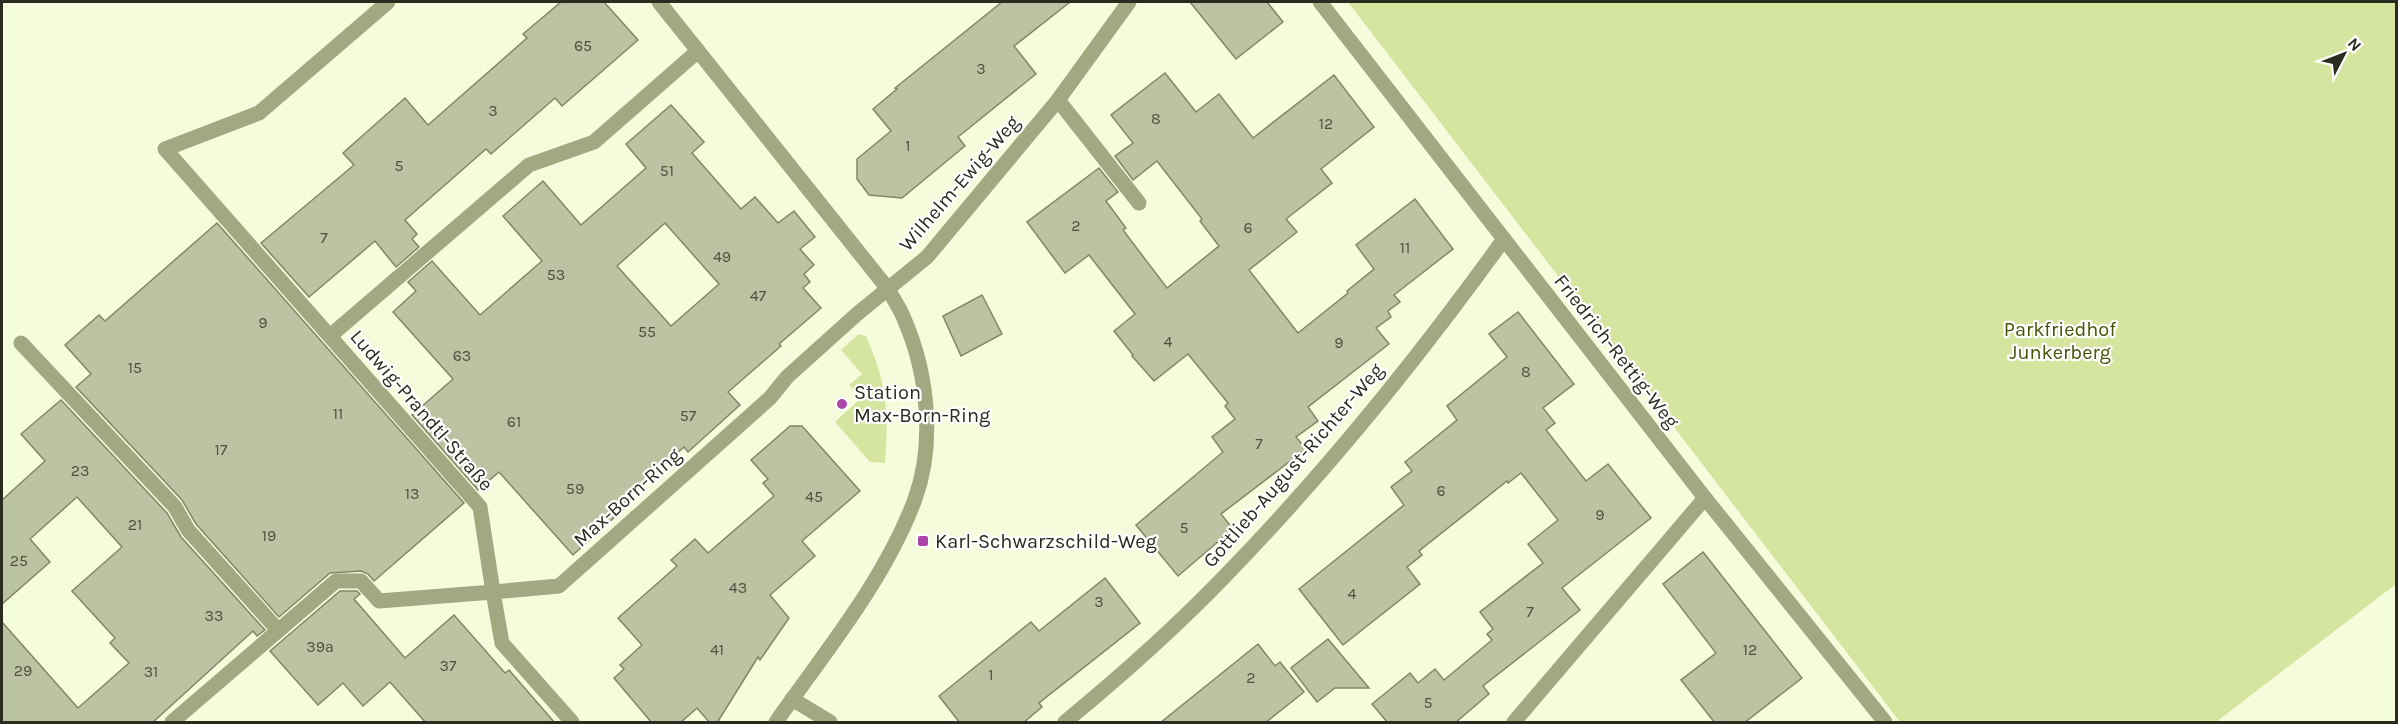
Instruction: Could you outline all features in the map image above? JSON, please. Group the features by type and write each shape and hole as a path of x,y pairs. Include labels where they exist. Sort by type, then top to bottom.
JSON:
{"street":[{"name":"Ludwig-Prandtl-Straße","path":"388,2 259,113 165,149 480,507 494,592"},
{"path":"659,2 888,289 905,321 924,388 927,422 924,459 916,498 893,550 840,632 776,723"},
{"name":"Wilhelm-Ewig-Weg","path":"888,289 927,257 1058,100 1129,2"},
{"name":"Friedrich-Rettig-Weg","path":"1320,2 1705,498 1885,723"},
{"name":"Ludwig-Prandtl-Straße","path":"330,336 529,165 594,142 698,51"},
{"path":"1058,100 1139,203"},
{"name":"Gottlieb-August-Richter-Weg","path":"1065,723 1133,665 1200,600 1304,491 1417,356 1504,239"},
{"name":"Max-Born-Ring","path":"494,592 559,586 770,398 787,377 888,289"},
{"path":"21,343 175,507 188,530 278,630"},
{"path":"1514,723 1705,498"},
{"path":"172,723 336,580 361,581 379,602 494,592 502,643 572,723"},
{"path":"792,699 830,723"}],"green space":[{"name":"Parkfriedhof Junkerberg","path":"1348,2 2396,2 2396,584 2216,722 1900,722"},
{"path":"859,334 866,336 873,353 885,398 887,428 885,463 870,462 835,422 861,398 849,385 862,374 841,350"}],"building":[{"path":"561,2 604,2 638,40 562,106 555,98 491,154 486,149 405,220 417,234 412,239 419,247 396,267 375,241 309,297 261,243 354,165 343,153 405,98 428,125 527,38 523,34"},
{"path":"1002,2 1070,2 1014,46 1036,74 958,137 965,146 902,198 869,195 857,179 857,159 891,131 873,109 897,89 895,88"},
{"path":"1190,2 1267,2 1283,22 1236,59"},
{"path":"1165,73 1196,112 1219,94 1253,138 1334,75 1374,127 1321,169 1332,183 1286,219 1297,232 1249,270 1298,333 1374,269 1356,245 1415,199 1453,249 1394,295 1400,302 1388,311 1391,317 1376,328 1389,344 1308,407 1318,421 1296,437 1306,449 1221,514 1233,529 1178,576 1136,525 1223,452 1212,437 1235,419 1225,406 1228,403 1188,354 1154,381 1114,331 1135,314 1089,255 1065,273 1027,222 1099,168 1118,192 1106,201 1126,228 1123,230 1167,288 1219,246 1200,221 1202,219 1157,161 1133,180 1115,156 1133,143 1111,115"},
{"path":"671,105 704,142 692,153 741,209 755,197 778,223 794,211 815,237 800,249 814,265 804,274 810,282 803,288 821,308 728,392 740,405 688,452 684,447 624,500 628,505 573,555 499,472 478,490 412,415 453,379 393,312 416,291 408,282 432,261 480,315 542,261 503,216 543,181 581,225 646,168 626,144","holes":["665,223 719,284 671,326 617,266"]},
{"path":"217,223 464,503 374,581 368,574 361,571 330,573 279,617 196,524 182,500 76,387 91,374 65,345 99,315 105,321"},
{"path":"982,295 1002,334 961,356 943,316"},
{"path":"1518,312 1574,384 1543,408 1555,423 1546,430 1586,481 1608,464 1651,518 1562,588 1580,610 1483,686 1489,694 1455,723 1388,723 1372,704 1410,673 1418,683 1435,669 1444,680 1492,640 1487,634 1493,629 1480,612 1543,563 1528,544 1558,520 1521,473 1508,483 1507,481 1419,551 1422,555 1407,567 1420,584 1343,645 1299,589 1404,505 1391,487 1412,471 1405,462 1457,420 1447,406 1507,357 1489,334"},
{"path":"61,400 167,513 181,537 265,630 257,636 253,631 152,723 2,723 2,622 78,708 129,663 110,643 115,638 72,591 122,547 77,497 30,539 50,562 2,604 2,500 45,461 21,434"},
{"path":"790,426 802,426 860,491 802,541 815,556 770,595 789,618 760,660 758,657 717,723 710,723 697,708 680,723 652,723 614,678 624,669 620,665 642,645 618,618 677,566 671,560 695,539 708,553 774,496 763,483 768,479 751,460"},
{"path":"1703,552 1802,678 1744,723 1715,723 1681,680 1716,653 1663,584"},
{"path":"1105,578 1140,623 1039,703 1042,707 1023,723 960,723 939,696 1031,622 1039,631"},
{"path":"340,591 357,591 360,594 354,599 405,658 454,615 505,673 509,670 555,723 426,723 390,682 363,706 343,683 318,705 270,651"},
{"path":"1328,639 1369,688 1335,688 1317,702 1291,668"},
{"path":"1258,644 1275,666 1280,662 1304,692 1265,723 1160,723"}],"place":[{"name":"Station Max-Born-Ring","path":"842,404"},
{"name":"Karl-Schwarzschild-Weg","path":"923,541"}]}
